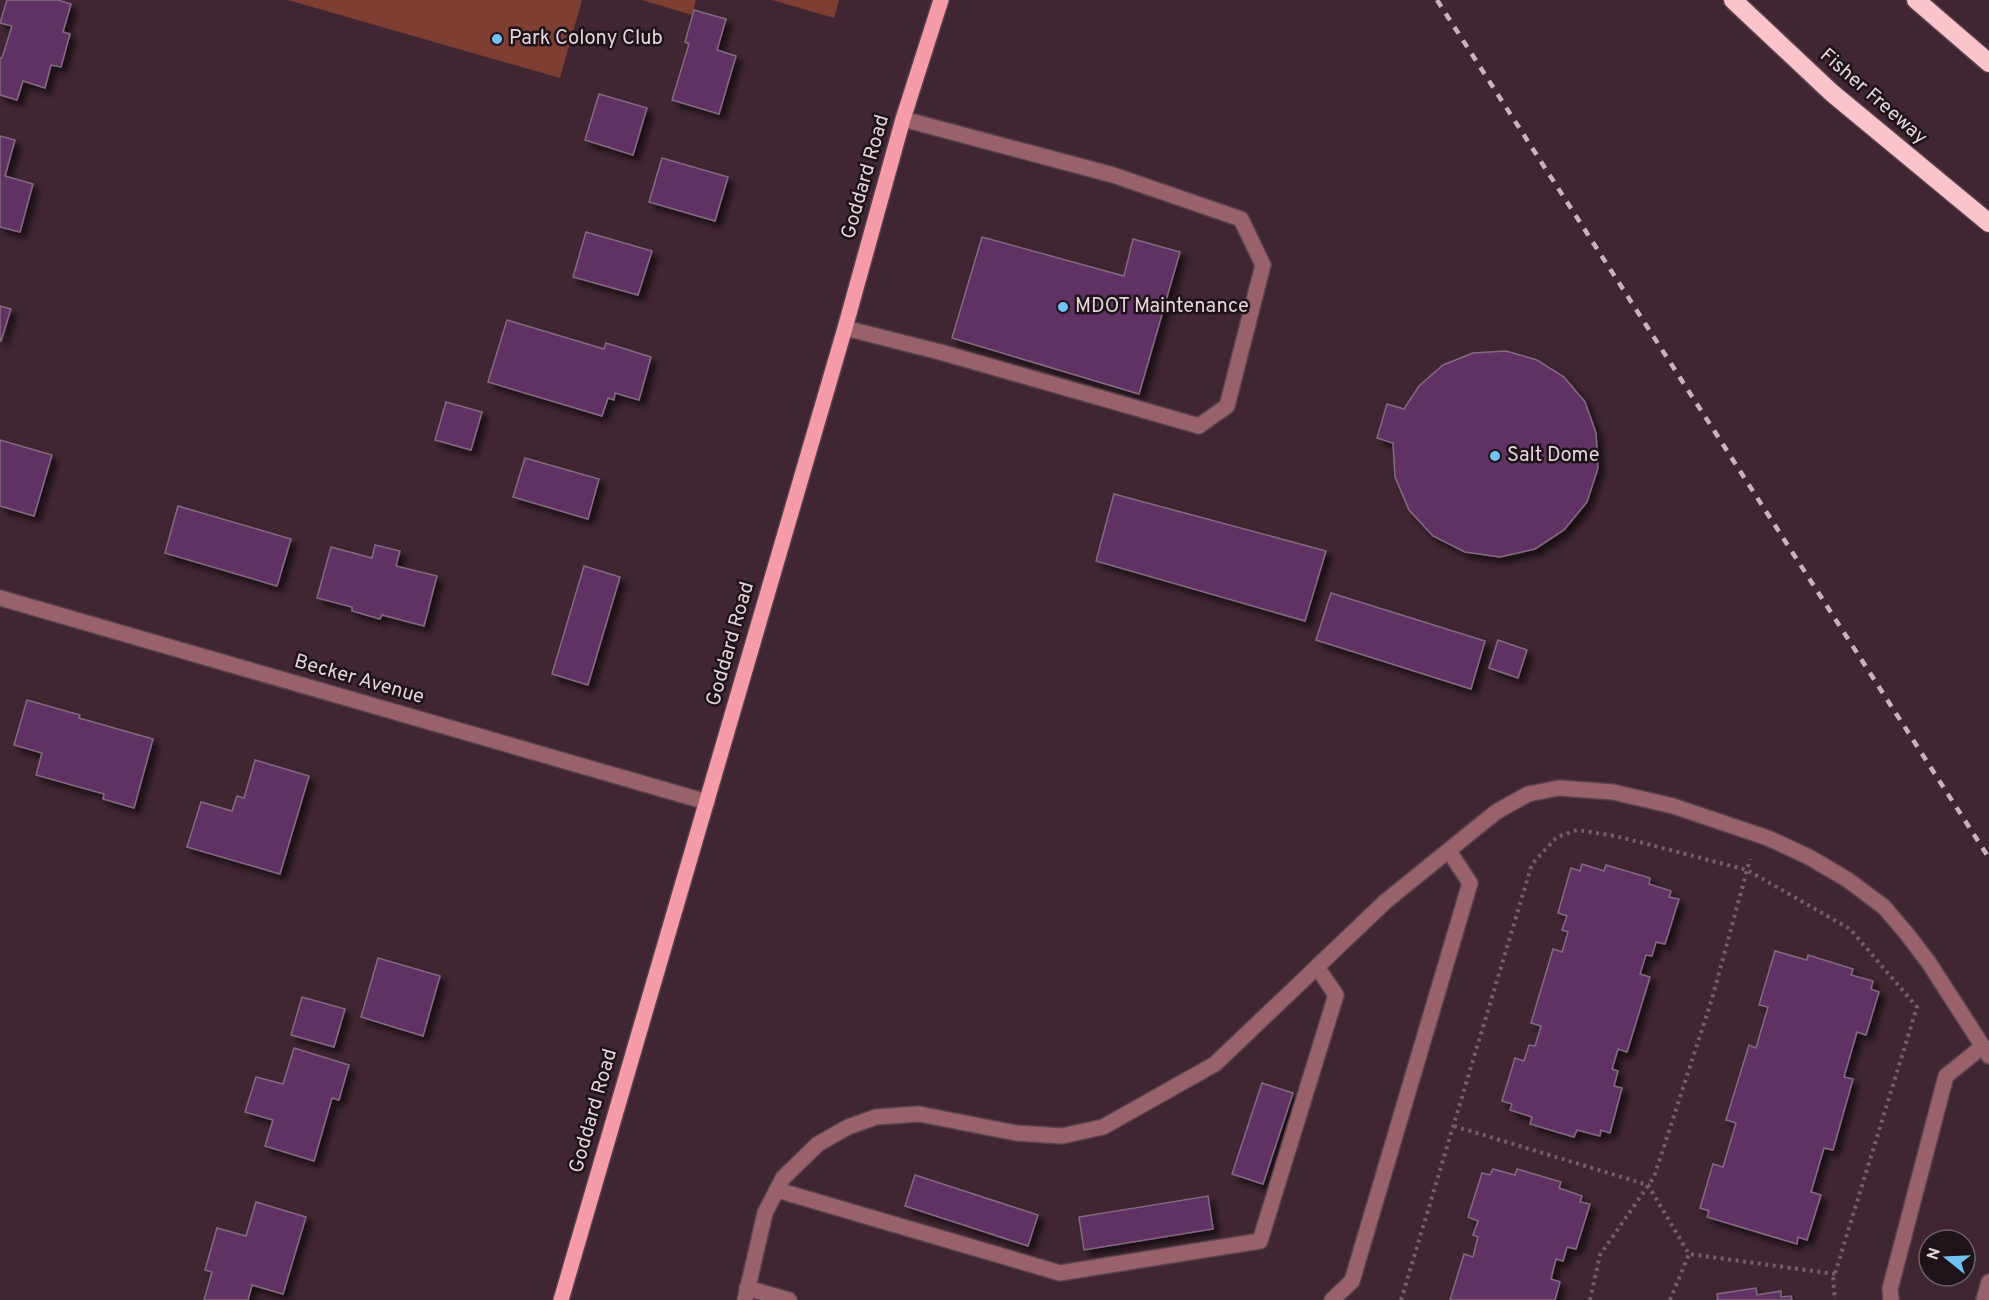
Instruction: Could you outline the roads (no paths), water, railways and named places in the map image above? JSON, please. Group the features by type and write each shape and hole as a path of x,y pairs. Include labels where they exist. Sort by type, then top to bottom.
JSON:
{"highway":[{"name":"Fisher Freeway","path":"1733,0 1832,93 1989,223"},
{"path":"1916,0 1989,63"}],"main road":[{"name":"Goddard Road","path":"561,1300 845,328 903,119 941,0"}],"street":[{"path":"845,328 940,352 1199,426 1227,406 1263,265 1241,219 1113,175 903,119"},
{"name":"Becker Avenue","path":"0,598 706,802"},
{"path":"789,1300 746,1294 765,1213 783,1178 818,1144 848,1126 876,1117 919,1114 1016,1132 1062,1136 1103,1127 1215,1064 1386,901 1504,808 1528,794 1559,788 1583,788 1623,794 1673,806 1757,834 1809,857 1848,880 1884,907 1929,963 1986,1051 1946,1076 1890,1289 1891,1300"},
{"path":"1332,1300 1352,1281 1470,883 1449,851"},
{"path":"777,1190 1060,1273 1260,1240 1336,995 1317,967"},
{"path":"1984,1300 1989,1282"}],"railway":[{"path":"1437,0 1989,858"}],"place":[{"name":"Park Colony Club","path":"497,39"},
{"name":"MDOT Maintenance","path":"1063,307"},
{"name":"Salt Dome","path":"1495,456"}]}
